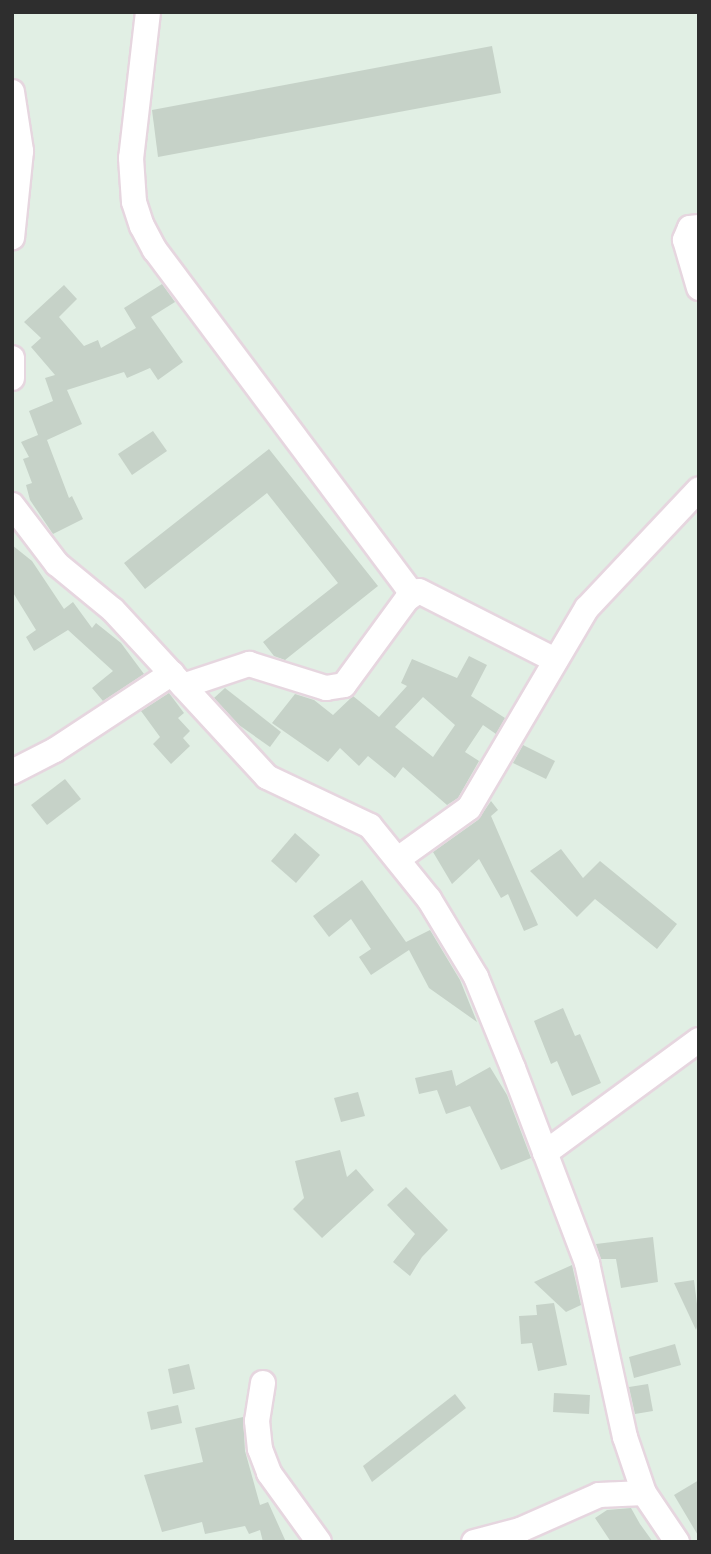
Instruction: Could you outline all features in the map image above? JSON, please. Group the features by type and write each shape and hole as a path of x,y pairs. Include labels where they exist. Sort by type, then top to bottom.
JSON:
{"street":[{"path":"148,12 131,158 134,202 142,226 155,250 412,594"},
{"path":"12,92 21,151 12,237"},
{"path":"699,227 690,228 685,240 699,288"},
{"path":"12,358 12,379"},
{"path":"398,859 469,808 587,608 699,489"},
{"path":"12,505 57,564 113,610 267,778 370,826 429,899 476,978 545,1153 587,1263 625,1437 644,1493 677,1542"},
{"path":"12,772 177,680 248,664 326,688 344,685 412,594 425,592 555,660"},
{"path":"545,1153 699,1040"},
{"path":"263,1383 257,1421 260,1448 269,1473 319,1542"},
{"path":"474,1542 520,1530 598,1495 644,1493"}],"building":[{"path":"492,46 501,93 158,157 152,110"},
{"path":"162,284 175,302 151,317 183,362 158,380 150,368 127,378 124,372 67,390 82,424 47,440 69,498 72,496 83,519 53,534 30,500 26,485 32,483 23,459 29,457 21,442 38,435 29,411 53,401 45,378 55,375 31,347 41,338 24,322 64,285 77,299 59,317 84,346 98,340 101,348 136,328 124,308"},
{"path":"153,431 167,451 132,475 118,454"},
{"path":"269,449 378,586 285,660 274,656 263,642 338,583 267,493 145,589 124,563"},
{"path":"12,545 32,561 64,609 73,602 92,628 96,623 121,643 144,674 103,701 92,688 113,671 68,630 34,651 26,637 36,630 12,591"},
{"path":"469,656 487,665 471,696 505,718 496,734 483,725 465,752 479,761 458,798 447,805 403,767 395,778 368,756 359,766 340,748 328,762 272,723 295,694 314,700 333,715 353,696 379,717 407,686 401,683 412,659 457,678","holes":["423,697 455,725 433,757 395,727"]},
{"path":"225,688 281,732 270,747 239,725 214,698"},
{"path":"169,693 184,713 178,718 190,731 183,738 190,746 171,764 153,744 160,737 141,711"},
{"path":"523,745 555,761 546,779 513,763"},
{"path":"65,779 81,799 47,825 31,805"},
{"path":"491,801 498,810 491,816 538,925 524,931 508,894 501,898 479,859 452,884 433,852 478,820"},
{"path":"295,833 320,855 296,883 271,861"},
{"path":"561,849 583,878 600,861 677,924 657,949 595,899 577,917 530,871"},
{"path":"362,880 406,942 430,930 460,980 477,1022 429,988 409,950 371,975 359,957 371,949 351,919 329,937 313,916"},
{"path":"563,1008 575,1036 580,1034 601,1083 572,1096 557,1061 551,1064 534,1021"},
{"path":"490,1067 507,1095 531,1158 501,1170 470,1106 446,1114 437,1090 419,1094 415,1078 452,1070 456,1086"},
{"path":"358,1092 365,1116 341,1122 334,1098"},
{"path":"340,1150 347,1177 356,1169 374,1190 322,1238 293,1209 304,1198 295,1161"},
{"path":"406,1187 448,1230 422,1257 410,1276 393,1262 415,1234 387,1205"},
{"path":"653,1237 658,1282 621,1288 616,1259 601,1259 596,1244"},
{"path":"572,1265 581,1305 566,1312 534,1282"},
{"path":"694,1280 699,1320 696,1330 674,1283"},
{"path":"554,1303 567,1365 538,1371 532,1343 521,1344 519,1316 537,1315 536,1305"},
{"path":"675,1344 681,1365 634,1378 629,1357"},
{"path":"189,1364 195,1389 173,1394 168,1369"},
{"path":"648,1384 653,1411 635,1414 629,1387"},
{"path":"554,1393 590,1395 589,1414 553,1412"},
{"path":"455,1394 466,1408 372,1482 363,1466"},
{"path":"178,1405 182,1423 151,1430 147,1412"},
{"path":"243,1417 245,1451 260,1505 268,1502 286,1542 263,1542 260,1530 249,1534 245,1526 205,1534 202,1522 162,1532 144,1475 203,1462 195,1428"},
{"path":"699,1480 699,1537 674,1495"},
{"path":"631,1508 653,1542 611,1542 595,1518 607,1510"}]}
